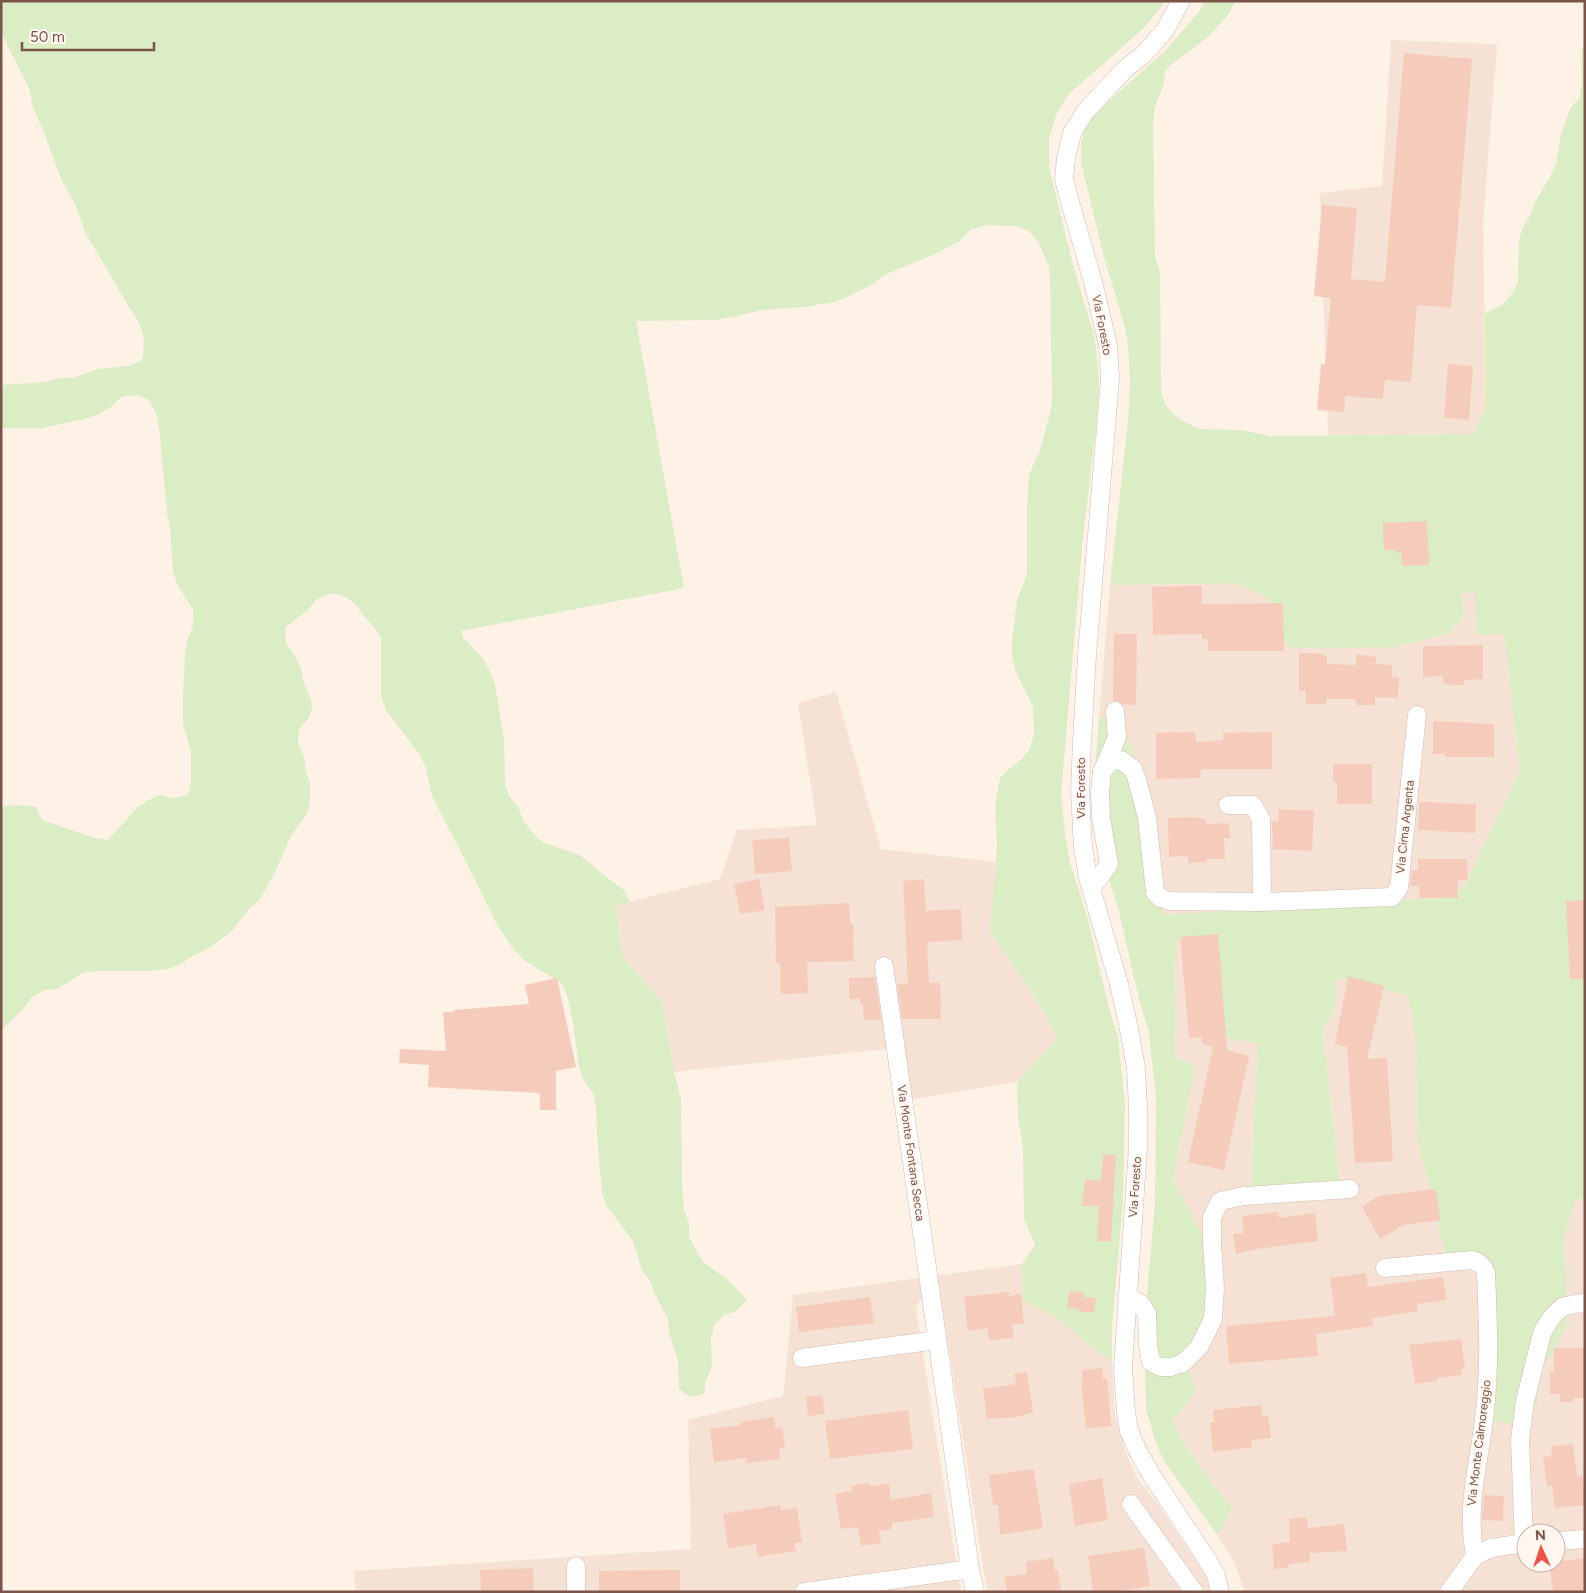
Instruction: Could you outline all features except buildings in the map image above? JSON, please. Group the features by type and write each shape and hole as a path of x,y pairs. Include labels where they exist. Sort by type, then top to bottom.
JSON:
{"street":[{"name":"Via Foresto","path":"1181,1 1165,30 1144,54 1125,69 1085,112 1072,133 1066,158 1064,179 1093,282 1108,345 1110,379 1087,655 1080,792 1083,847 1091,889 1119,984 1136,1068 1138,1147 1123,1367 1126,1412 1129,1431 1152,1476 1206,1556 1216,1574 1220,1592"},
{"path":"1091,889 1109,864 1101,818 1100,792 1102,772 1117,737 1115,711"},
{"name":"Via Cima Argenta","path":"1102,772 1111,761 1121,760 1133,769 1147,817 1155,892 1160,898 1170,901 1262,902 1392,897 1399,888 1417,715"},
{"path":"1228,805 1253,805 1261,819 1262,902"},
{"name":"Via Monte Fontana Secca","path":"884,966 975,1592"},
{"path":"1127,1296 1141,1304 1147,1314 1148,1346 1151,1362 1160,1367 1171,1367 1183,1363 1199,1346 1213,1319 1215,1288 1212,1217 1220,1201 1244,1196 1350,1189"},
{"name":"Via Monte Calmoreggio","path":"1385,1268 1472,1260 1480,1263 1486,1273 1489,1344 1485,1412 1471,1510 1475,1556"},
{"path":"1524,1523 1520,1440 1525,1401 1539,1345 1543,1331 1550,1318 1562,1307 1585,1302"},
{"path":"802,1358 937,1340"},
{"path":"1131,1504 1194,1592"},
{"path":"1566,1540 1585,1539"},
{"path":"1448,1592 1475,1556 1491,1548 1516,1544"},
{"path":"576,1566 576,1592"},
{"path":"804,1592 970,1568"}],"shaded area":[{"path":"1391,40 1497,44 1483,222 1486,407 1473,434 1328,436 1320,193 1382,186"},
{"path":"1237,583 1264,596 1277,609 1397,647 1449,633 1463,619 1462,593 1475,593 1504,633 1520,770 1466,884 1453,897 1163,915 1162,862 1134,756 1120,717 1099,717 1110,585"},
{"path":"836,692 881,849 996,862 990,931 1033,994 1058,1039 1017,1082 902,1101 894,1048 674,1072 663,1003 623,958 616,905 720,879 737,830 817,825 798,703"},
{"path":"1216,940 1258,1043 1250,1195 1340,1183 1323,1031 1336,1005 1335,978 1408,995 1416,1043 1417,1136 1445,1254 1472,1267 1486,1294 1539,1375 1567,1325 1565,1235 1575,1200 1585,1200 1585,1592 1245,1592 1234,1561 1218,1536 1232,1507 1213,1485 1185,1445 1173,1420 1197,1391 1182,1351 1195,1337 1207,1245 1173,1179 1195,1067 1174,1056 1176,941"},
{"path":"1022,1264 1023,1300 1049,1313 1112,1362 1115,1416 1126,1453 1136,1476 1206,1576 1211,1592 987,1592 942,1306 941,1303 926,1297 919,1301 916,1310 961,1592 356,1592 354,1571 691,1549 688,1420 783,1396 793,1295"}],"green space":[{"path":"1,1 1166,1 1144,28 1069,94 1056,115 1049,139 1049,167 1073,265 1094,335 1099,383 1097,419 1082,547 1061,795 1070,863 1087,916 1118,1038 1125,1102 1123,1201 1112,1327 1112,1362 1049,1313 1023,1300 1022,1264 1035,1245 1024,1219 1023,1148 1018,1117 1017,1082 1058,1039 1033,994 990,931 997,848 995,806 1000,778 1022,759 1030,748 1034,735 1033,707 1015,670 1012,642 1017,600 1027,574 1029,475 1040,450 1051,409 1052,395 1049,267 1039,243 1029,231 1016,226 987,225 971,229 960,241 935,254 884,275 873,284 835,302 803,307 761,310 714,320 636,321 684,588 461,631 463,637 483,659 495,684 504,740 505,784 509,796 518,807 523,820 542,842 580,855 624,890 630,902 616,906 623,958 663,1003 674,1072 681,1099 682,1183 684,1211 689,1223 689,1237 703,1262 727,1279 747,1300 736,1311 724,1315 714,1325 711,1339 712,1367 706,1380 704,1394 690,1397 679,1389 678,1361 669,1333 668,1319 650,1281 642,1270 633,1241 606,1205 602,1192 596,1107 593,1093 584,1081 579,1067 567,995 561,983 524,960 514,950 497,925 432,796 426,768 420,755 386,710 381,696 381,638 355,604 344,596 330,593 317,599 308,610 285,628 286,643 300,666 303,680 313,705 309,718 299,729 298,743 304,757 310,784 310,798 308,812 291,836 274,874 260,899 249,909 231,932 180,965 152,971 96,971 82,973 58,989 44,990 32,997 1,1031 1,806 21,805 36,807 42,820 94,838 108,840 137,808 148,800 160,795 174,798 188,795 191,781 191,752 183,724 183,696 185,654 188,638 193,626 193,610 177,584 173,571 159,427 156,413 148,399 135,395 121,397 111,407 99,414 85,419 42,428 1,428 1,385 73,378 98,369 129,366 142,360 144,339 141,327 85,232 76,206 62,181 32,105 30,90 1,31"},
{"path":"1204,1 1236,1 1227,16 1208,37 1165,71 1164,83 1155,107 1153,122 1155,257 1160,271 1161,391 1165,404 1175,416 1200,429 1241,430 1270,436 1473,434 1486,407 1485,313 1502,305 1511,295 1518,282 1519,240 1535,202 1556,164 1561,134 1570,109 1579,98 1582,84 1581,54 1585,38 1585,1199 1575,1200 1565,1235 1567,1326 1539,1375 1537,1404 1509,1424 1493,1420 1486,1294 1472,1267 1445,1254 1417,1136 1416,1043 1408,995 1336,978 1336,1005 1323,1031 1340,1183 1250,1196 1258,1043 1217,1037 1216,940 1176,941 1174,1056 1195,1067 1173,1179 1207,1244 1221,1284 1195,1337 1182,1351 1197,1391 1173,1420 1185,1445 1213,1485 1232,1507 1218,1536 1164,1461 1156,1443 1146,1410 1144,1329 1155,1203 1156,1100 1149,1032 1139,999 1118,908 1101,855 1093,795 1099,717 1120,717 1134,756 1162,862 1163,915 1453,897 1466,884 1520,770 1504,634 1476,634 1475,593 1462,593 1463,619 1449,633 1397,647 1291,648 1278,635 1277,608 1264,596 1237,583 1110,585 1128,421 1130,382 1128,344 1081,163 1081,143 1085,128 1094,114 1166,50 1201,9"}]}
